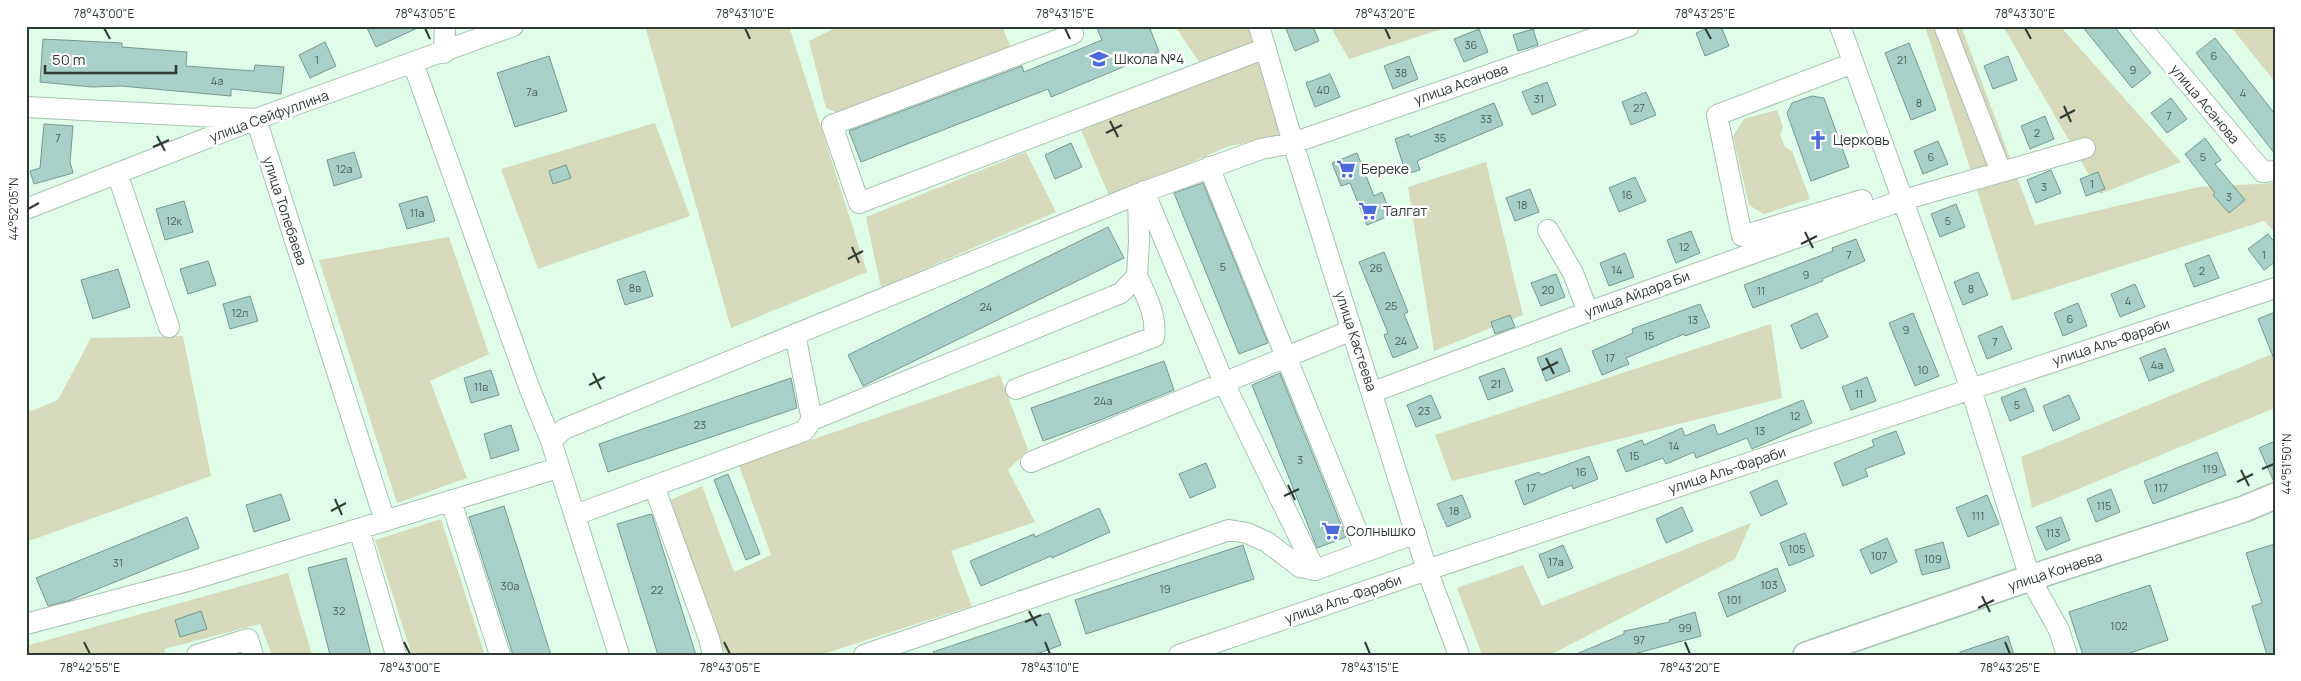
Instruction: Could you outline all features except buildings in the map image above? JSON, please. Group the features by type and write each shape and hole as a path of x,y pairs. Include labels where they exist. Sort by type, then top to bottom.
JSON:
{"main road":[{"name":"улица Конаева","path":"1806,655 2030,578 2244,509 2275,496"}],"street":[{"path":"444,52 445,26"},
{"name":"улица Сейфуллина","path":"26,209 256,119 513,26"},
{"path":"1070,26 1073,34 832,125 859,203 1266,48"},
{"name":"улица Кастеева","path":"1259,26 1293,143 1373,392 1427,570 1459,655"},
{"name":"улица Асанова","path":"550,441 564,429 1141,193 1261,149 1293,143 1629,26"},
{"path":"1840,26 1970,389 2030,578 2058,630 2067,655"},
{"name":"улица Асанова","path":"2140,26 2263,172 2275,172"},
{"path":"1945,28 2001,172"},
{"path":"413,63 528,387 550,441 619,655"},
{"path":"1854,63 1717,115 1742,236 1862,200"},
{"path":"26,107 256,119"},
{"name":"улица Толебаева","path":"256,119 385,521"},
{"name":"улица Айдара Би","path":"1373,392 1588,312 1903,200 2085,148"},
{"path":"1209,167 1288,357 1365,551"},
{"path":"117,174 169,327"},
{"path":"1016,389 1154,337 1156,325 1137,276 1141,193"},
{"path":"1141,193 1224,383 1315,570"},
{"path":"1548,230 1572,273 1588,312"},
{"path":"574,515 804,431 812,420 1121,293 1137,276"},
{"name":"улица Аль-Фараби","path":"1179,655 1427,570 2275,288"},
{"path":"1031,462 1352,330"},
{"path":"795,334 812,420"},
{"path":"26,624 191,580 558,468"},
{"path":"654,486 709,638 712,655"},
{"path":"451,501 500,655"},
{"path":"359,529 396,655"},
{"path":"864,655 1229,530 1254,536 1266,542 1300,567 1315,570 1416,533"},
{"path":"197,655 248,639 254,655"}],"green space":[{"path":"645,26 789,26 867,272 731,328"},
{"path":"839,26 1002,26 1011,48 841,114 826,108 809,41"},
{"path":"1175,26 1250,26 1255,42 1199,62"},
{"path":"1330,26 1451,26 1349,59"},
{"path":"1925,26 1961,26 2035,225 2199,187 2275,183 2275,232 2264,221 2012,301"},
{"path":"2003,26 2060,26 2181,162 2100,194"},
{"path":"2230,26 2275,26 2275,82"},
{"path":"1257,59 1282,137 1229,146 1110,198 1081,130"},
{"path":"1777,110 1783,127 1780,134 1785,147 1792,151 1810,199 1764,214 1749,205 1733,136 1744,119"},
{"path":"655,123 690,216 538,269 501,169"},
{"path":"1026,152 1056,212 881,288 866,217"},
{"path":"1486,162 1523,315 1434,351 1408,187"},
{"path":"449,237 489,354 430,381 467,478 397,503 319,260"},
{"path":"1771,324 1782,398 1452,481 1435,435"},
{"path":"183,336 211,476 26,542 26,413 58,400 91,338"},
{"path":"2275,353 2275,408 2032,508 2021,457"},
{"path":"1000,375 1028,450 1008,470 1035,522 951,551 972,606 820,655 726,655 668,501 702,486 734,572 771,555 739,465"},
{"path":"441,519 485,655 412,655 375,540"},
{"path":"1751,523 1735,559 1550,655 1482,655 1457,588 1523,565 1542,606"},
{"path":"288,573 312,655 272,655 260,624 164,649 166,655 26,655 26,646"}],"place":[{"name":"Школа №4","path":"1099,59"},
{"name":"Церковь","path":"1818,140"},
{"name":"Береке","path":"1346,169"},
{"name":"Талгат","path":"1368,211"},
{"name":"Солнышко","path":"1331,531"}]}
